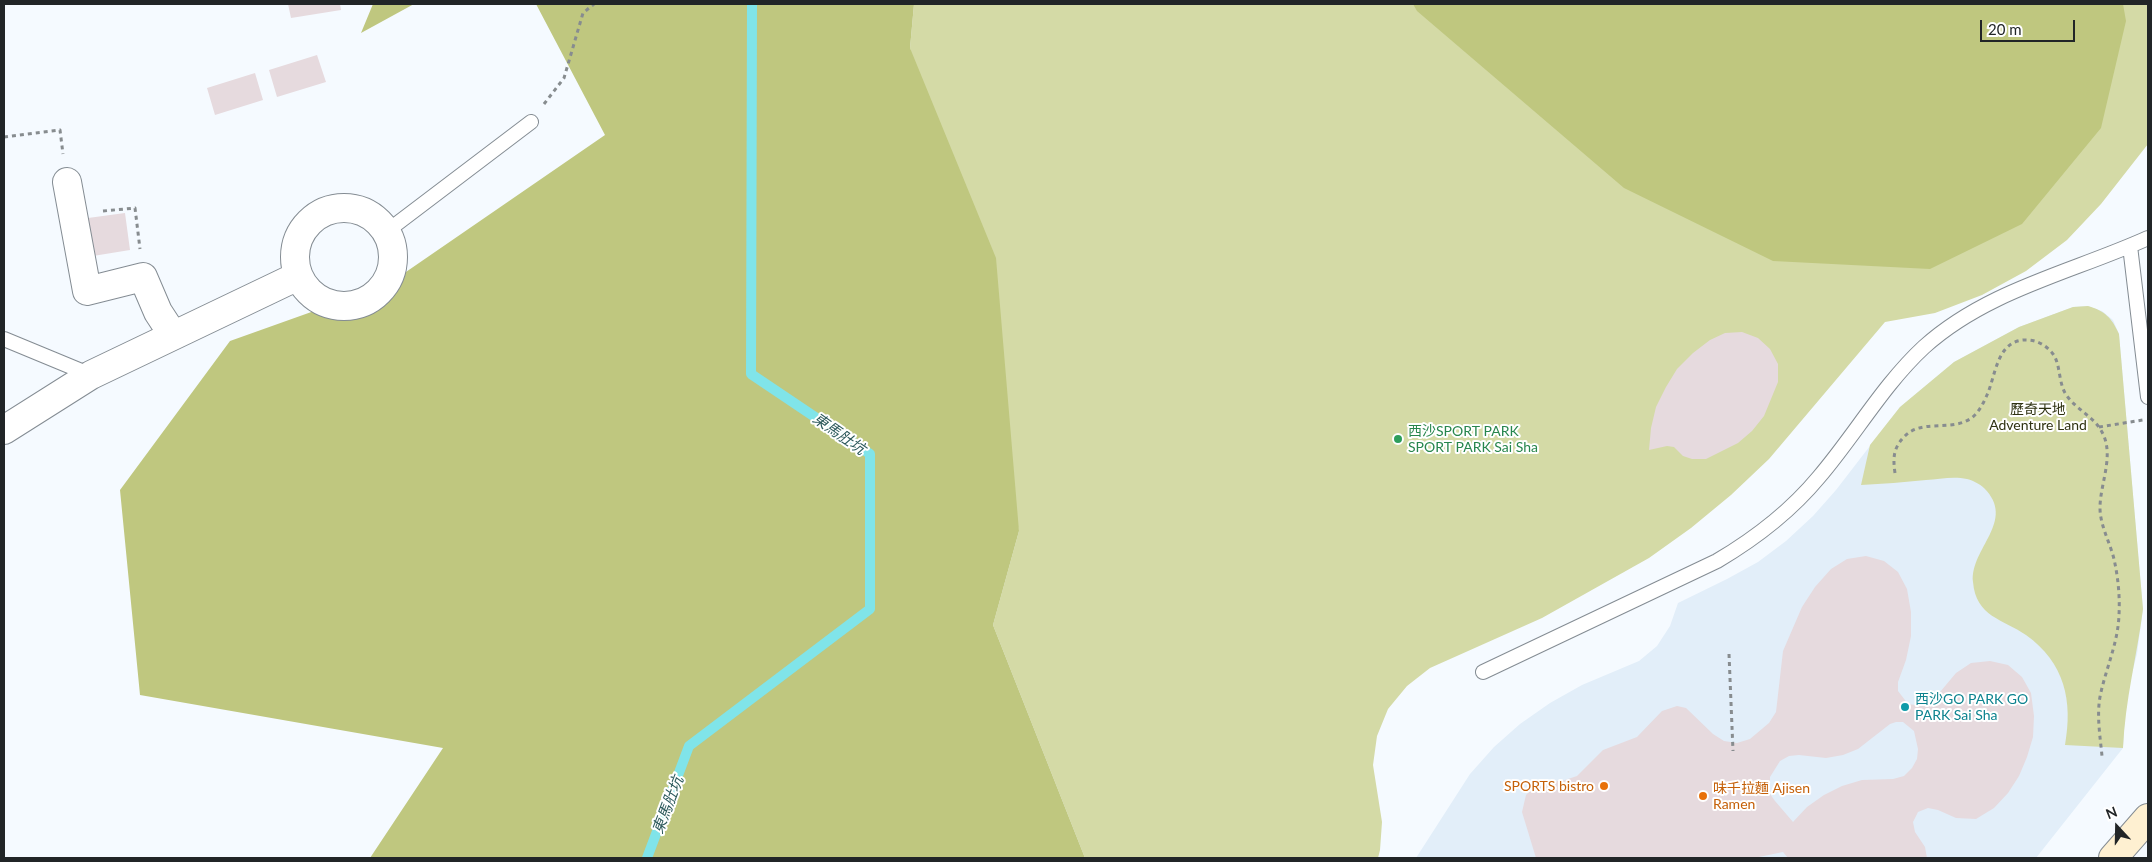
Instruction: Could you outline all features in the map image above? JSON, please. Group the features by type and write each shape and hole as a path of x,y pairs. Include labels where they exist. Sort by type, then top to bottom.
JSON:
{"street":[{"path":"68,182 86,291 143,277 158,312 173,335"},
{"path":"346,209 362,212 375,220 386,232 392,247 392,263 388,279 378,292 366,301 350,306 334,305 319,300 307,290 298,276 295,260 296,244 303,230 315,218 329,210 346,209"},
{"path":"4,430 91,375 298,276"},
{"path":"2113,858 2148,817"}],"lane":[{"path":"386,232 531,122"},
{"path":"1483,672 1717,560 1746,544 1798,502 1820,477 1904,368 1950,326 1978,308 2007,294 2148,238"},
{"path":"2130,246 2148,397"},
{"path":"4,339 91,375"}],"path":[{"path":"531,122 564,78 583,13 594,4"},
{"path":"4,137 60,130 68,182"},
{"path":"73,214 135,208 143,277"},
{"path":"1895,473 1893,459 1897,445 1906,434 1919,428 1955,425 1970,419 1981,408 2000,355 2011,344 2027,339 2043,344 2054,355 2060,384 2076,406 2093,418 2104,435 2108,455 2100,493 2100,513 2114,559 2118,587 2119,616 2115,644 2101,692 2098,714 2102,756"},
{"path":"2099,427 2148,420"},
{"path":"1729,654 1733,751"}],"shaded area":[{"name":"西沙GO PARK GO PARK Sai Sha","path":"2088,306 2102,311 2113,320 2119,334 2143,609 2137,654 2129,685 2123,748 2036,858 1416,858 1470,774 1494,747 1520,724 1550,703 1582,685 1639,661 1657,646 1670,626 1678,603 1758,562 1786,541 1813,516 1836,490 1900,407 1954,362 2019,327 2073,307"}],"green space":[{"path":"373,4 414,4 361,33"},
{"path":"536,4 914,4 910,48 996,258 1019,531 993,625 1085,858 370,858 443,748 140,695 120,490 230,341 387,285 605,135"},
{"name":"西沙SPORT PARK SPORT PARK Sai Sha","path":"914,4 2148,4 2148,144 2101,204 2067,240 2026,271 1982,295 1935,313 1885,322 1769,459 1731,495 1691,528 1649,558 1542,618 1430,668 1407,686 1388,709 1377,736 1373,765 1382,822 1378,858 1085,858 993,625 1019,531 910,48"},
{"path":"1413,4 2123,4 2126,21 2101,128 2022,224 1930,269 1773,261 1624,188 1417,11"},
{"name":"歷奇天地 Adventure Land","path":"2088,306 2099,310 2107,316 2119,334 2143,609 2126,713 2123,748 2065,745 2068,713 2063,684 2058,671 2039,646 2026,635 1992,616 1979,603 1973,582 1974,570 1990,535 1996,512 1993,500 1984,488 1971,480 1957,478 1861,485 1870,445 1900,407 1954,362 2019,327 2073,307"}],"building":[{"path":"288,4 340,4 341,10 291,18"},
{"path":"317,55 326,82 277,97 269,70"},
{"path":"255,73 263,100 215,115 207,88"},
{"path":"125,213 130,250 93,256 88,218"},
{"path":"1742,332 1758,338 1770,349 1778,364 1778,382 1764,416 1752,431 1738,443 1706,459 1692,459 1683,456 1674,447 1667,446 1649,450 1651,428 1656,407 1677,369 1710,340 1725,333"},
{"name":"西沙GO PARK GO PARK Sai Sha","path":"1866,556 1884,561 1898,572 1907,589 1911,612 1911,636 1906,660 1898,682 1898,691 1908,704 1923,706 1930,704 1956,673 1971,663 1990,661 2008,665 2022,677 2031,693 2034,716 2033,737 2019,776 2008,793 1994,808 1976,819 1956,818 1928,808 1918,812 1913,822 1915,832 1925,847 1927,858 1788,858 1783,852 1754,858 1536,858 1522,812 1526,795 1542,783 1565,780 1577,776 1603,750 1637,737 1662,711 1677,706 1686,708 1713,734 1724,741 1737,743 1750,739 1769,723 1776,712 1783,651 1802,607 1815,587 1831,569 1847,559","holes":["1903,722 1914,731 1918,749 1917,759 1904,776 1893,779 1862,780 1842,786 1824,795 1807,807 1793,822 1770,794 1770,777 1780,761 1789,756 1799,755 1826,758 1843,755 1858,749 1890,724"]}],"waterway":[{"name":"東馬肚坑","path":"647,858 689,746 870,609 870,454 751,374 752,4"}],"place":[{"name":"西沙SPORT PARK SPORT PARK Sai Sha","path":"1398,439"},
{"name":"西沙GO PARK GO PARK Sai Sha","path":"1905,707"},
{"name":"SPORTS bistro","path":"1604,786"},
{"name":"味千拉麵 Ajisen Ramen","path":"1703,796"}]}
